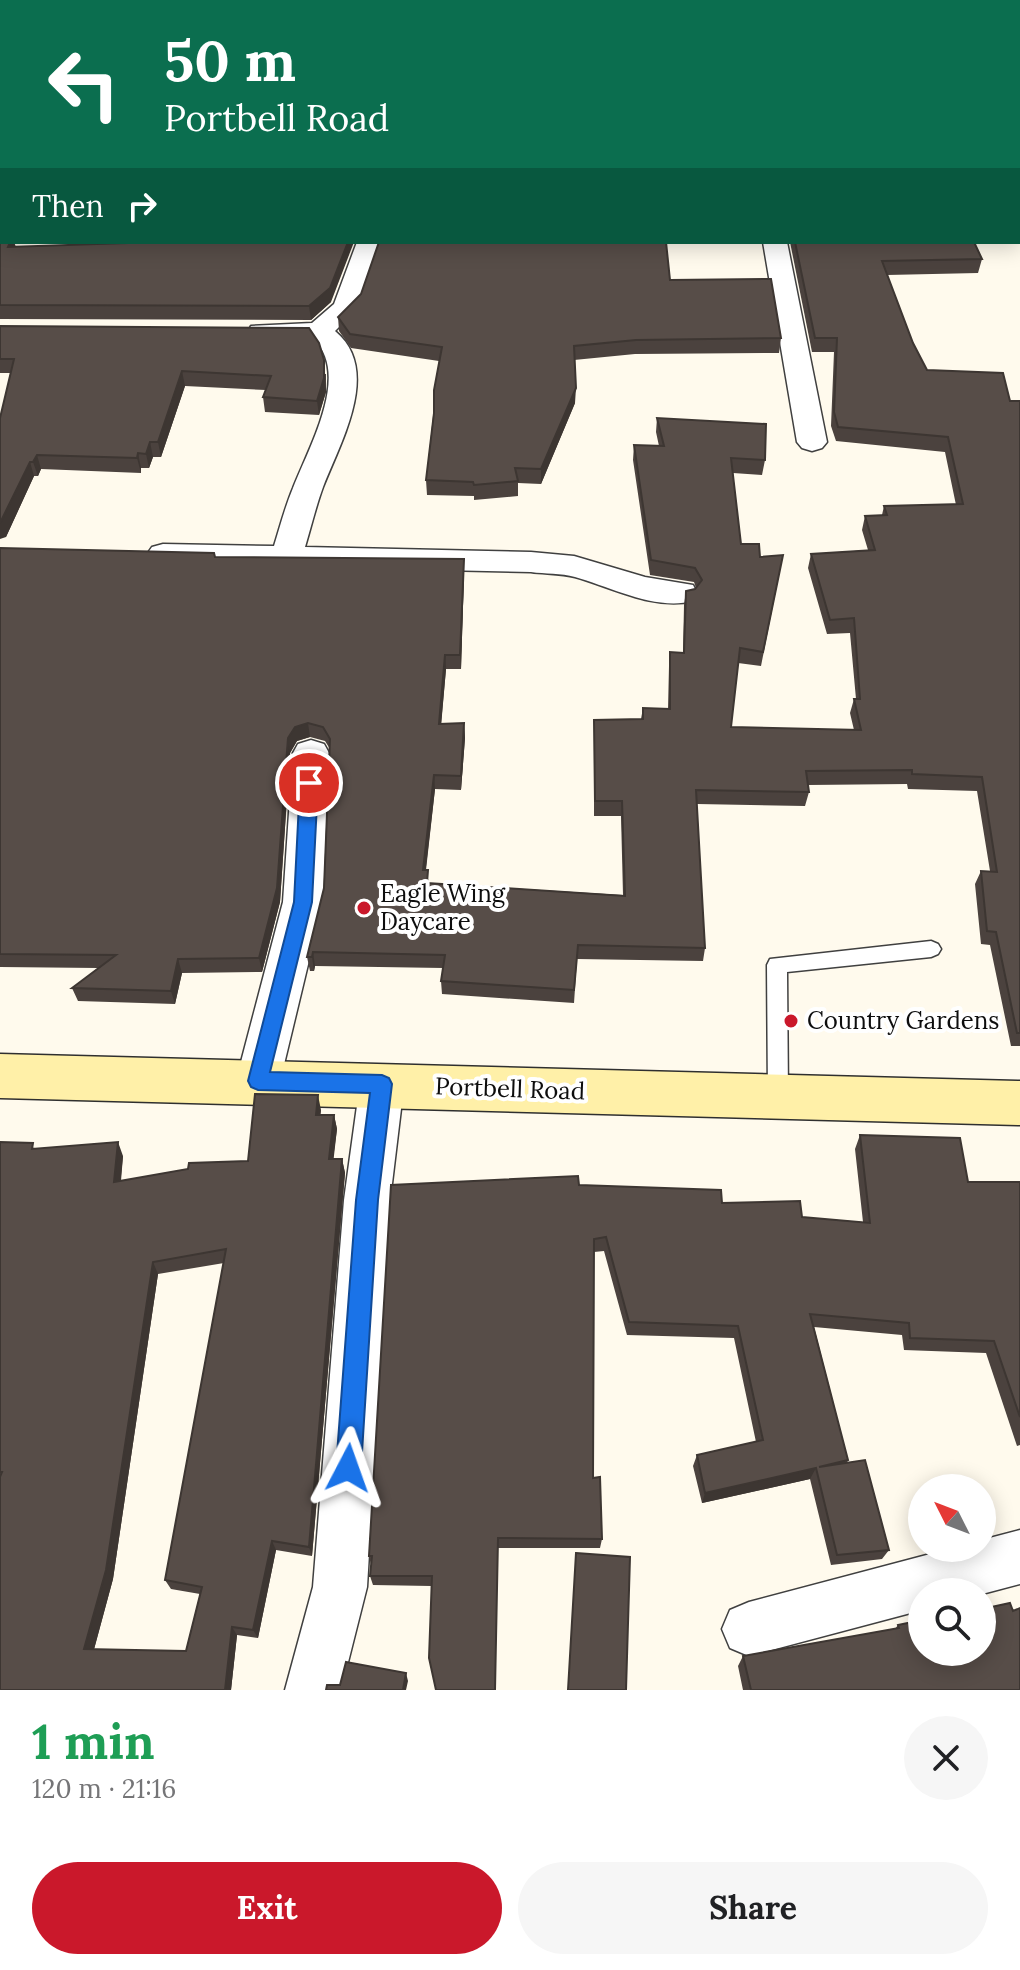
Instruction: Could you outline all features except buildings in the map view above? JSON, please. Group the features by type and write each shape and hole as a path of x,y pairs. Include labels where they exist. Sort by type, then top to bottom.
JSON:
{"main road":[{"name":"Portbell Road","path":"0,1076 1020,1103"}],"street":[{"path":"319,331 346,307 368,244"},
{"path":"775,244 812,442"},
{"path":"238,331 319,331 331,339 343,360 343,386 334,425 308,488 287,556"},
{"path":"133,553 574,566 642,587 681,593"},
{"path":"258,1081 303,902 311,753"},
{"path":"313,1690 340,1587 367,1200 382,1084"},
{"path":"749,1629 1020,1557"}],"lane":[{"path":"778,1097 777,965 931,949"}],"place":[{"name":"Eagle Wing Daycare","path":"364,908"},
{"name":"Country Gardens","path":"791,1021"}],"route":[{"path":"309,783 303,902 258,1081 382,1084 367,1200 348,1468"}]}
